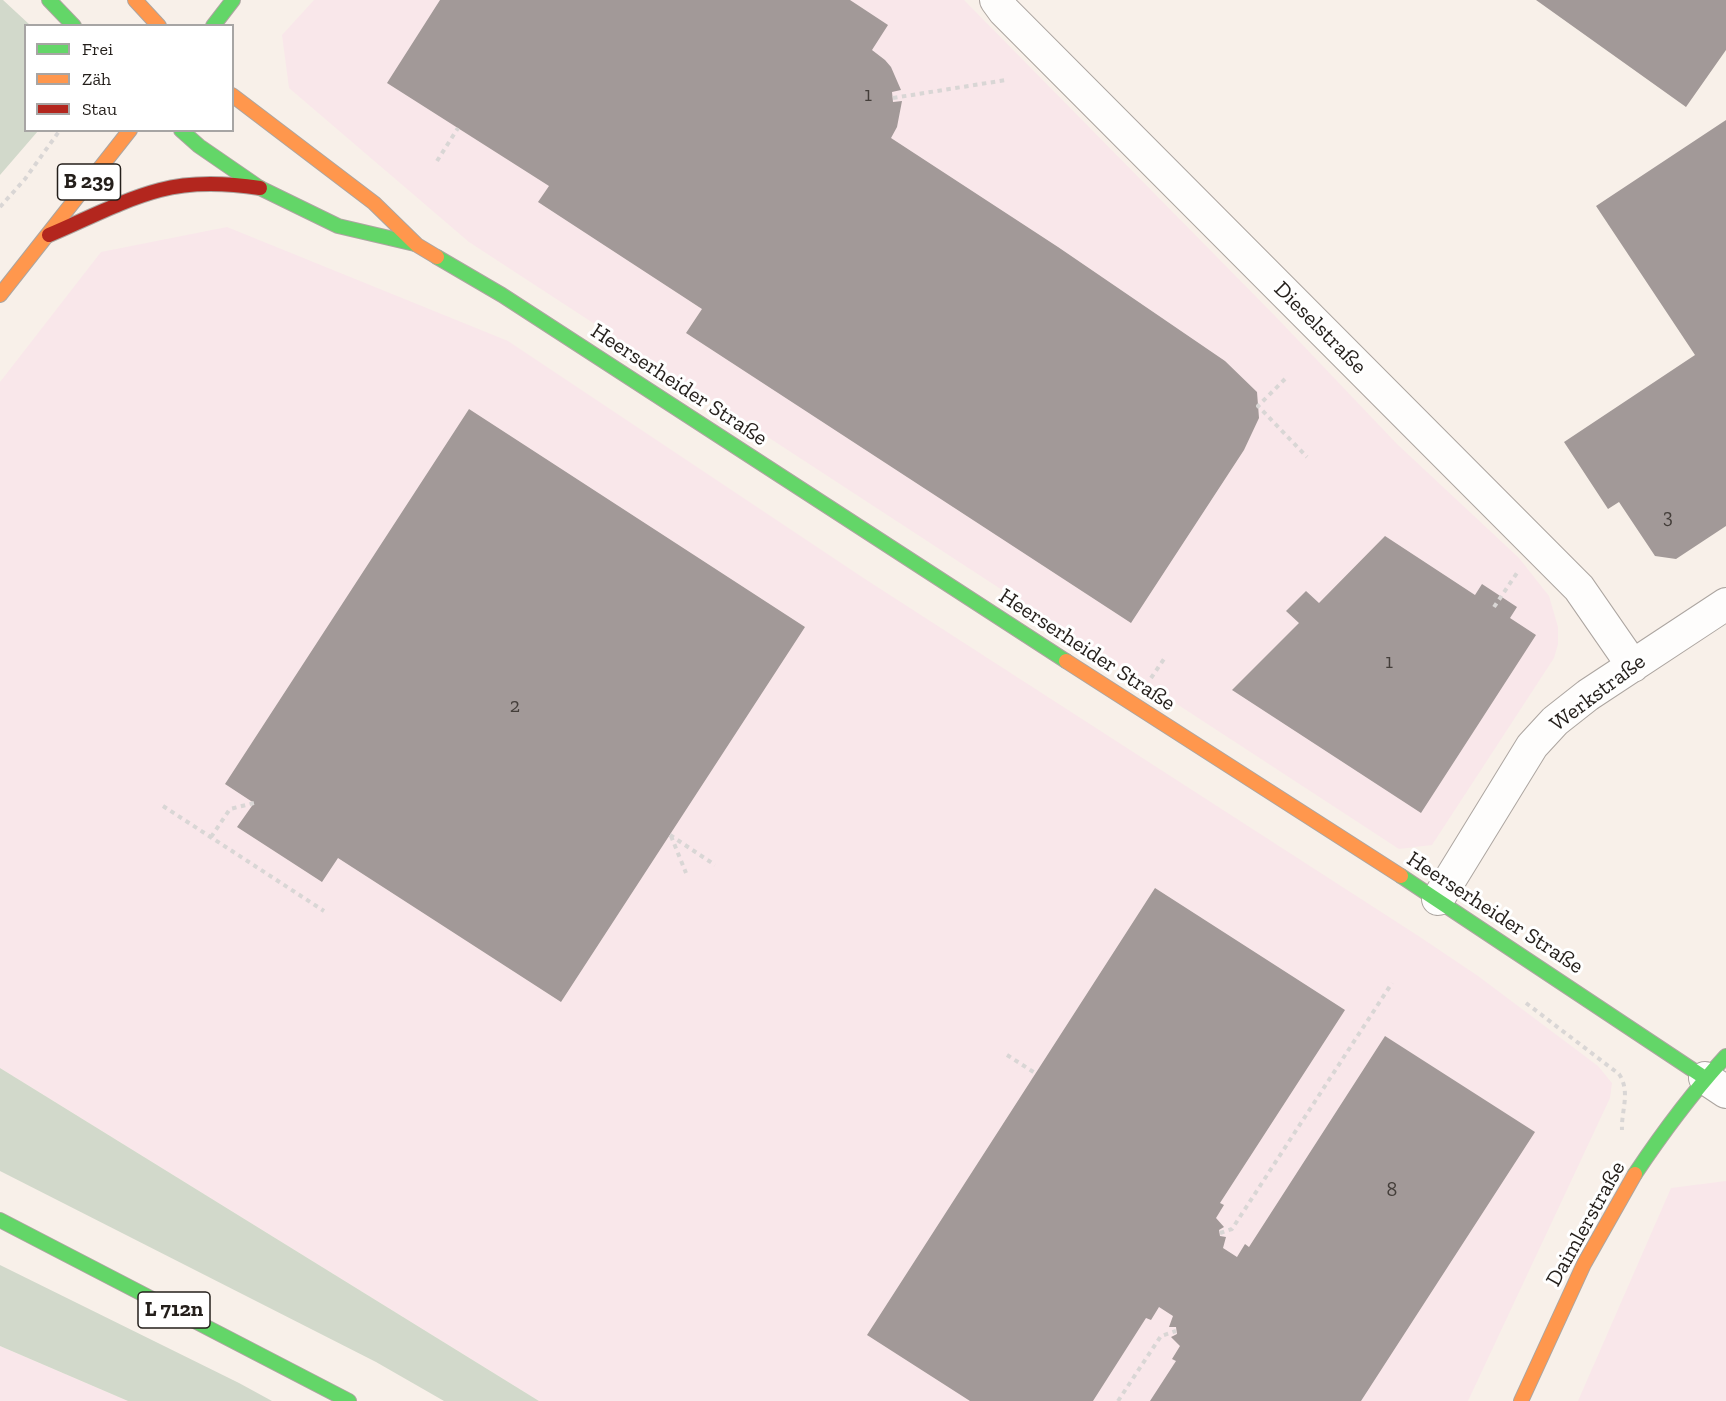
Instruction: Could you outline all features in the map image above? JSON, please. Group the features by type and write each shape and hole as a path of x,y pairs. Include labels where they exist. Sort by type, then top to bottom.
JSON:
{"street":[{"path":"49,0 72,24"},
{"path":"135,0 157,24"},
{"path":"215,24 233,0"},
{"name":"Dieselstraße","path":"996,0 1012,20 1579,588 1633,666"},
{"name":"Heerserheider Straße","path":"234,97 374,203 417,244 502,295 1133,705 1719,1075"},
{"name":"B 239","path":"0,295 128,132"},
{"name":"Heerserheider Straße","path":"183,132 199,146 260,188 338,226 417,244"},
{"path":"48,235 162,189 228,183 260,188"},
{"name":"Werkstraße","path":"1438,899 1532,746 1556,721 1588,695 1726,604"},
{"name":"Daimlerstraße","path":"1521,1401 1591,1251 1624,1192 1675,1117 1719,1075"},
{"name":"L 712n","path":"0,1220 349,1401"}],"path":[{"path":"893,98 1006,80"},
{"path":"437,160 458,128"},
{"path":"0,207 59,132"},
{"path":"1285,379 1258,406 1307,457"},
{"path":"1494,607 1536,545"},
{"path":"211,837 230,809 254,803"},
{"path":"163,806 324,911"},
{"path":"686,873 670,835 715,865"},
{"path":"1220,1233 1232,1229 1392,983"},
{"path":"1517,997 1619,1074 1626,1096 1622,1133"},
{"path":"1007,1055 1035,1073"},
{"path":"1118,1401 1161,1336 1176,1331"}],"shaded area":[{"path":"0,0 3,0 29,24 24,24 24,132 37,132 0,175"},
{"path":"314,0 964,0 1277,318 1397,444 1519,558 1549,596 1558,627 1558,644 1554,658 1432,845 1399,849 469,242 289,88 282,35"},
{"path":"227,227 508,341 865,579 1420,937 1478,976 1598,1066 1612,1083 1610,1098 1468,1401 539,1401 0,1068 0,382 101,252"},
{"path":"0,1068 539,1401 444,1401 376,1362 0,1171"},
{"path":"1726,1181 1726,1401 1578,1401 1671,1188"},
{"path":"0,1265 272,1401 128,1401 0,1346"},
{"path":"0,1346 128,1401 0,1401"}],"building":[{"path":"440,0 850,0 888,25 872,50 891,67 901,90 892,92 893,102 902,101 897,127 891,138 1058,247 1225,361 1257,392 1259,418 1244,450 1131,623 686,333 702,309 538,202 549,186 387,83"},
{"path":"1536,0 1726,0 1726,50 1686,107"},
{"path":"1726,120 1726,526 1676,559 1655,556 1619,502 1608,509 1564,442 1695,355 1596,206"},
{"path":"469,409 805,627 561,1002 338,858 322,882 237,827 254,803 225,784"},
{"path":"1385,536 1475,595 1482,584 1517,607 1510,618 1536,635 1421,813 1232,690 1299,623 1286,611 1306,591 1319,603"},
{"path":"1155,888 1345,1010 1220,1203 1224,1205 1216,1218 1224,1227 1219,1230 1220,1236 1226,1237 1223,1248 1237,1257 1245,1244 1249,1247 1385,1036 1535,1132 1361,1401 1150,1401 1176,1361 1172,1359 1180,1346 1171,1337 1177,1334 1176,1327 1169,1327 1173,1316 1159,1307 1151,1320 1146,1318 1093,1401 970,1401 867,1335"}],"traffic: fast":[{"path":"49,0 72,24"},
{"path":"215,24 233,0"},
{"path":"183,132 199,146 260,188 338,226 415,244"},
{"path":"437,257 502,295 1066,661"},
{"path":"1401,876 1705,1078"},
{"path":"1635,1174 1678,1113 1726,1056"},
{"path":"0,1220 349,1401"}],"traffic: slow":[{"path":"135,0 157,24"},
{"path":"234,97 374,203 417,245 437,257"},
{"path":"0,295 128,132"},
{"path":"1066,661 1401,876"},
{"path":"1521,1401 1584,1264 1635,1174"}],"traffic: jam":[{"path":"49,235 132,199 172,187 210,184 260,188"}]}
